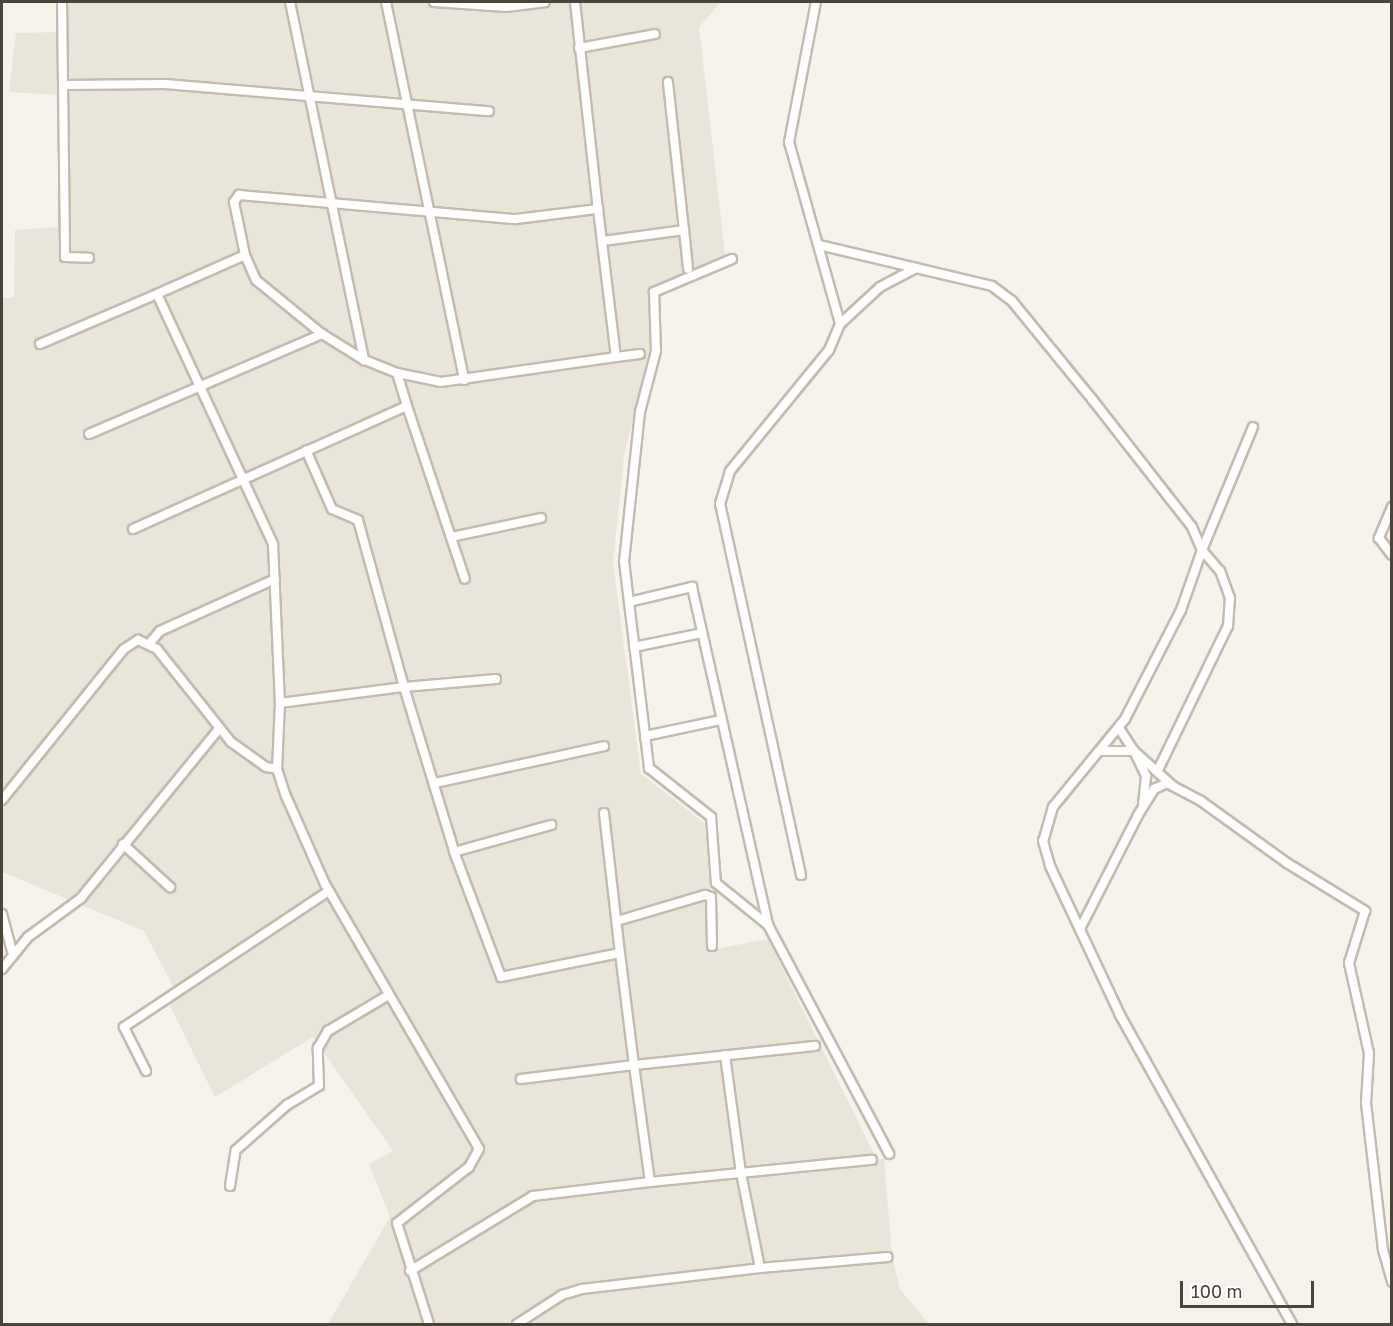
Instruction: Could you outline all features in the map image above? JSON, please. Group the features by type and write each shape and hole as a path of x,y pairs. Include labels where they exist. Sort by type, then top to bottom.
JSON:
{"street":[{"path":"62,2 65,257 89,258"},
{"path":"290,2 364,360"},
{"path":"386,2 404,101 464,380"},
{"path":"434,2 507,7 545,2"},
{"path":"575,2 616,357"},
{"path":"816,2 789,142 840,324"},
{"path":"579,48 655,34"},
{"path":"668,82 688,269"},
{"path":"64,85 165,84 309,93 489,111"},
{"path":"598,209 516,219 331,200 239,195 234,201 245,255 256,280 322,334 364,360 397,373 441,382 640,354"},
{"path":"603,241 684,230"},
{"path":"819,245 916,268 975,279 1012,301 1192,527 1202,550 1220,571 1230,598 1228,626 1158,770"},
{"path":"40,344 245,255"},
{"path":"732,259 654,292 656,351 640,411 624,561 649,768 711,817 716,883 768,925"},
{"path":"801,875 720,504 730,471 829,350 840,324 880,287 916,268"},
{"path":"157,294 270,535 275,579 280,703 277,769 329,891 387,996 479,1149 469,1167 397,1223 410,1271 429,1324"},
{"path":"89,434 322,334"},
{"path":"397,373 465,579"},
{"path":"133,528 407,406"},
{"path":"1253,427 1202,550 1181,610 1119,728 1053,807 1043,841 1120,1015 1292,1324"},
{"path":"306,450 332,508 358,520 404,687 435,783 454,852 501,977 620,953"},
{"path":"1392,507 1379,538 1392,555"},
{"path":"451,537 542,518"},
{"path":"149,644 160,631 275,579"},
{"path":"629,602 692,587 768,925 889,1154"},
{"path":"634,647 702,633"},
{"path":"2,800 124,649 138,640 149,644 172,666 219,729 247,755 277,769"},
{"path":"280,703 404,687 496,679"},
{"path":"645,736 721,720"},
{"path":"1119,728 1146,776 1143,807"},
{"path":"2,969 28,937 81,898 219,729"},
{"path":"435,783 604,746"},
{"path":"1100,751 1134,752 1158,770 1174,787"},
{"path":"2,783 10,790"},
{"path":"1080,929 1143,807 1154,789 1167,783 1365,911 1349,963 1369,1053 1366,1103 1383,1250 1392,1282"},
{"path":"604,813 650,1182"},
{"path":"454,852 551,825"},
{"path":"123,844 170,887"},
{"path":"146,1071 124,1027 329,891"},
{"path":"617,921 705,895 711,897 712,946"},
{"path":"2,914 13,955"},
{"path":"230,1186 237,1150 287,1105 319,1086 318,1048 328,1031 387,996"},
{"path":"521,1079 815,1046"},
{"path":"726,1055 741,1173 760,1268"},
{"path":"410,1271 533,1196 872,1160"},
{"path":"517,1324 562,1295 582,1289 760,1268 888,1257"}],"shaded area":[{"path":"59,2 721,2 699,27 726,262 650,288 649,350 624,457 613,563 641,774 704,823 716,949 768,939 876,1158 884,1159 892,1256 900,1289 929,1324 328,1324 390,1217 369,1164 393,1151 313,1037 215,1097 164,994 174,988 144,931 2,872 2,298 14,297 15,230 58,227 58,95 9,92 16,33 60,32"}]}
